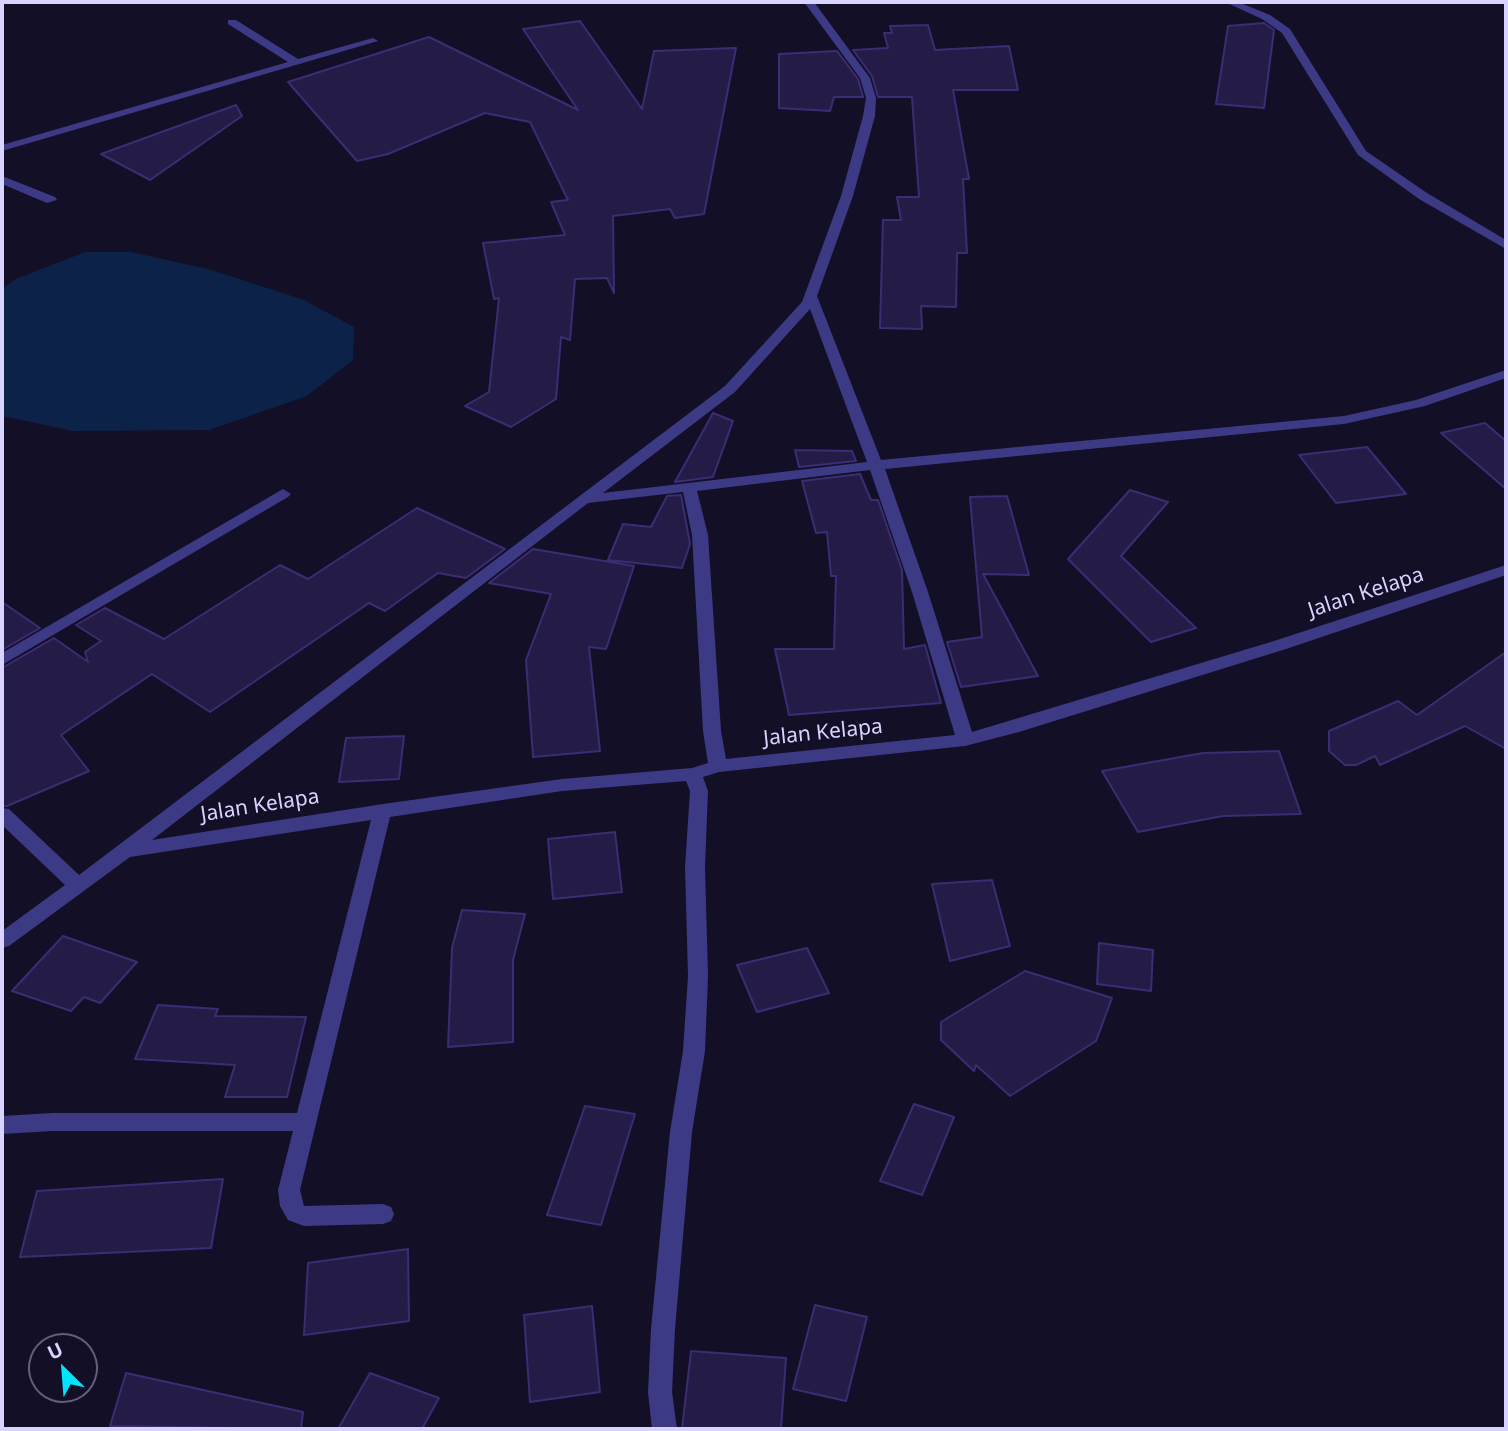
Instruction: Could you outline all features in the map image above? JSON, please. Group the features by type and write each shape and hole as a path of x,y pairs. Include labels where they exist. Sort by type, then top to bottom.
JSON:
{"street":[{"path":"2,941 125,851 582,501 679,430 730,389 808,303 847,196 869,116 871,98 865,78 809,2"},
{"path":"1230,2 1266,17 1286,31 1353,141 1376,165 1505,244"},
{"path":"232,22 296,63"},
{"path":"2,148 373,41"},
{"path":"2,180 51,200"},
{"path":"811,296 876,465 920,592 965,740"},
{"path":"582,501 876,465 1344,420 1420,403 1506,374"},
{"path":"689,487 700,535 712,731 718,766"},
{"path":"2,660 283,494"},
{"name":"Jalan Kelapa","path":"125,851 562,785 693,774 718,766 965,740 1013,728 1280,645 1506,570"},
{"path":"664,1429 660,1392 663,1329 681,1132 694,1051 698,976 695,867 699,791 693,774"},
{"path":"383,810 289,1190 291,1206 296,1213 304,1216 383,1214"},
{"path":"2,814 77,885"},
{"path":"2,1125 52,1122 304,1122"}],"water":[{"path":"85,252 131,252 208,269 304,300 354,327 353,360 307,396 209,430 73,431 2,416 2,289 16,279"}],"building":[{"path":"580,21 642,109 654,51 736,48 704,214 675,218 670,209 613,216 614,293 607,278 575,279 570,340 561,337 556,399 511,427 465,406 489,392 499,298 494,299 483,243 565,235 551,202 568,200 530,122 485,113 388,154 357,161 288,82 429,37 578,110 523,29"},
{"path":"1264,23 1274,30 1264,108 1216,104 1228,26"},
{"path":"928,25 935,50 1009,46 1018,90 953,90 969,179 963,179 967,253 957,253 956,307 921,306 922,329 880,328 883,220 901,220 897,197 919,197 912,97 878,97 872,76 853,50 888,48 884,33 892,33 890,26"},
{"path":"837,51 858,79 863,97 834,97 830,111 779,108 779,54"},
{"path":"236,105 242,116 150,180 101,154"},
{"path":"713,413 733,421 713,477 675,482"},
{"path":"1485,423 1506,441 1506,489 1441,433"},
{"path":"1367,447 1406,494 1336,503 1299,455"},
{"path":"795,450 852,451 856,461 799,467"},
{"path":"860,474 871,500 878,500 902,570 904,649 925,645 941,703 789,715 775,649 834,649 836,576 831,576 827,532 816,533 802,481"},
{"path":"1130,490 1168,502 1121,556 1196,628 1151,642 1068,559"},
{"path":"681,495 690,544 682,568 608,560 623,524 651,527 667,496"},
{"path":"1007,496 1029,575 983,574 1038,676 961,687 947,642 982,637 970,497"},
{"path":"417,508 505,549 466,578 438,573 385,611 369,603 210,712 152,674 61,735 89,771 2,806 2,668 54,638 88,662 85,652 101,641 76,625 105,608 164,639 280,565 308,579"},
{"path":"533,549 634,566 606,649 589,647 600,751 533,757 526,660 551,594 489,583"},
{"path":"2,602 40,628 2,650"},
{"path":"1506,652 1506,749 1465,726 1380,765 1375,756 1356,765 1345,765 1329,751 1329,731 1398,701 1417,715"},
{"path":"404,736 399,779 339,782 346,738"},
{"path":"1279,751 1301,814 1223,816 1138,832 1102,771 1203,753"},
{"path":"615,832 622,892 553,899 548,839"},
{"path":"992,880 1010,946 950,961 932,884"},
{"path":"462,910 525,914 513,960 513,1042 448,1047 452,948"},
{"path":"63,936 137,962 100,1003 84,997 71,1011 12,991"},
{"path":"1099,943 1153,950 1151,991 1097,984"},
{"path":"807,948 829,993 757,1012 737,965"},
{"path":"1025,971 1112,998 1096,1041 1010,1096 976,1065 974,1071 941,1040 941,1022"},
{"path":"158,1005 218,1009 215,1016 306,1017 287,1097 225,1097 235,1065 135,1059"},
{"path":"914,1104 954,1117 922,1195 880,1181"},
{"path":"585,1106 635,1114 601,1225 547,1215"},
{"path":"223,1179 211,1248 20,1257 37,1191"},
{"path":"408,1249 409,1321 304,1335 308,1263"},
{"path":"815,1305 867,1317 846,1401 793,1389"},
{"path":"592,1306 600,1392 530,1402 524,1315"},
{"path":"691,1351 786,1358 781,1429 682,1429"},
{"path":"126,1373 303,1412 301,1429 110,1426"},
{"path":"370,1373 439,1398 422,1429 338,1429"}]}
